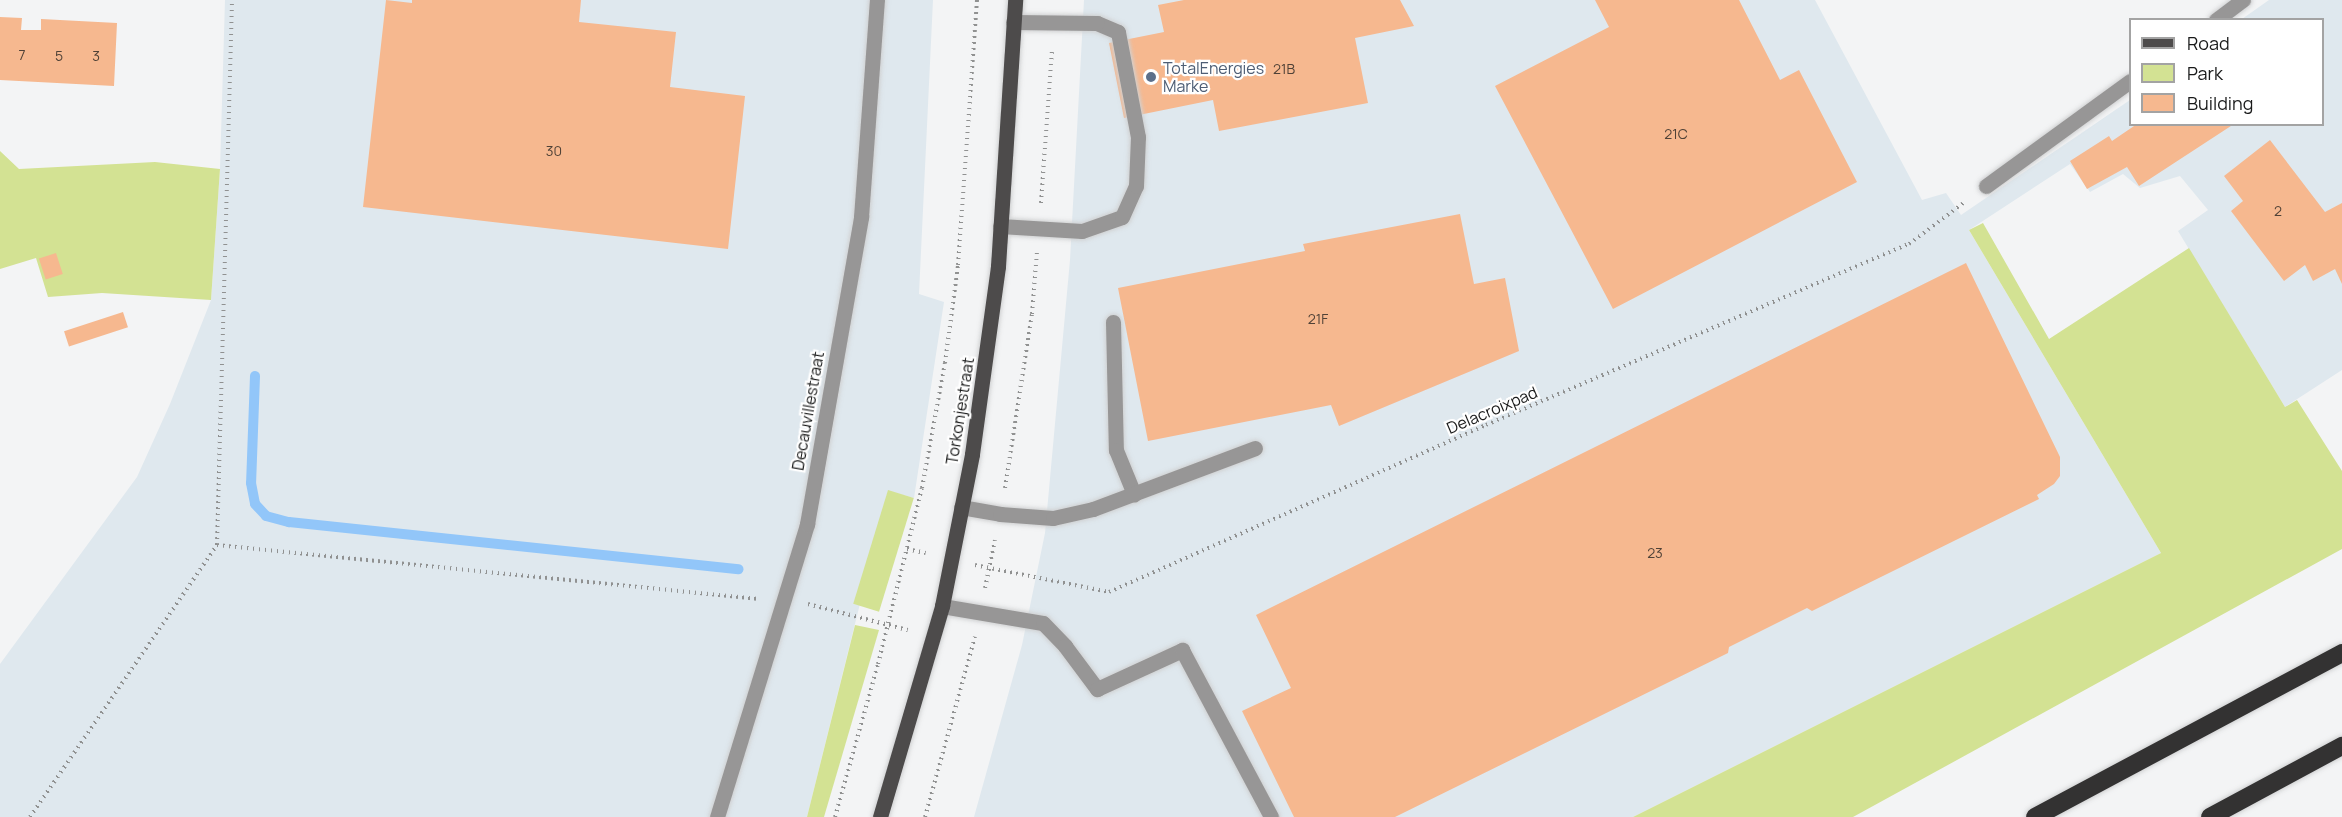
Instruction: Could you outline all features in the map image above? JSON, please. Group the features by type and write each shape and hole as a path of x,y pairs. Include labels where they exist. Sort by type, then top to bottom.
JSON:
{"highway":[{"path":"2035,817 2342,653"},
{"path":"2210,817 2342,746"}],"main road":[{"name":"Torkonjestraat","path":"880,817 942,606 962,507 985,369 1000,226 1015,0"}],"street":[{"name":"Decauvillestraat","path":"717,817 807,524 861,217 877,0"},
{"path":"2219,18 2243,0"},
{"path":"1000,226 1082,231 1122,217 1136,186 1138,137 1118,32 1097,23 1013,22"},
{"path":"1986,186 2129,82"},
{"path":"1113,322 1116,450 1134,494"},
{"path":"962,507 1000,514 1053,518 1094,509 1255,448"},
{"path":"942,606 1043,623 1065,646 1097,689 1182,650 1270,817"}],"path":[{"path":"30,817 217,545 220,503 232,0"},
{"path":"835,817 888,625 922,488 945,363 958,264 977,0"},
{"path":"925,817 966,674 981,613 1000,514 1032,314 1053,23"},
{"name":"Delacroixpad","path":"989,568 1109,592 1486,425 1909,244 1986,186"},
{"path":"217,545 784,601"},
{"path":"820,607 888,625"}],"shaded area":[{"path":"225,0 933,0 919,294 944,302 914,498 888,491 807,817 0,817 0,664 137,477 170,404 211,300 220,169"},
{"path":"1084,0 1815,0 1922,200 1946,193 1961,215 2129,101 2129,126 2324,126 2324,18 2243,18 2269,0 2342,0 2342,370 2285,407 2178,231 2208,210 2180,176 2140,188 2123,174 2090,192 2070,164 1969,230 2161,553 1633,817 974,817 1022,645 1045,533 1070,260"}],"green space":[{"path":"0,151 19,169 155,162 220,169 211,300 102,293 48,297 36,258 0,269"},
{"path":"1983,223 2049,339 2189,248 2285,407 2297,400 2342,471 2342,549 1853,817 1633,817 2161,553 1969,230"},
{"path":"888,490 914,498 879,612 853,604"},
{"path":"855,625 879,630 824,817 807,817"}],"building":[{"path":"386,0 412,3 412,0 581,0 579,22 676,32 670,87 745,96 728,249 363,207"},
{"path":"1184,0 1400,0 1414,26 1355,38 1368,103 1219,131 1213,100 1124,118 1109,43 1164,32 1158,5"},
{"path":"1595,0 1739,0 1780,80 1799,70 1857,182 1613,309 1495,86 1609,27"},
{"path":"0,17 22,18 21,30 41,30 41,19 117,23 114,86 0,80"},
{"path":"2134,126 2231,126 2139,186 2127,167 2087,189 2070,161 2109,136 2112,141"},
{"path":"2270,140 2325,212 2342,203 2342,284 2335,269 2313,281 2305,265 2284,281 2231,211 2243,201 2224,176"},
{"path":"1460,214 1474,284 1505,278 1519,351 1339,426 1331,405 1148,441 1118,288 1305,251 1303,244"},
{"path":"56,253 63,274 46,279 39,259"},
{"path":"1966,263 2060,457 2060,476 2054,484 2037,495 2039,499 1812,611 1807,608 1729,647 1728,653 1395,817 1294,817 1242,711 1291,688 1256,615"},
{"path":"123,312 128,327 69,346 64,331"}],"waterway":[{"path":"255,376 251,483 255,504 266,516 289,522 739,569"}],"place":[{"name":"TotalEnergies Marke","path":"1151,77"}]}
